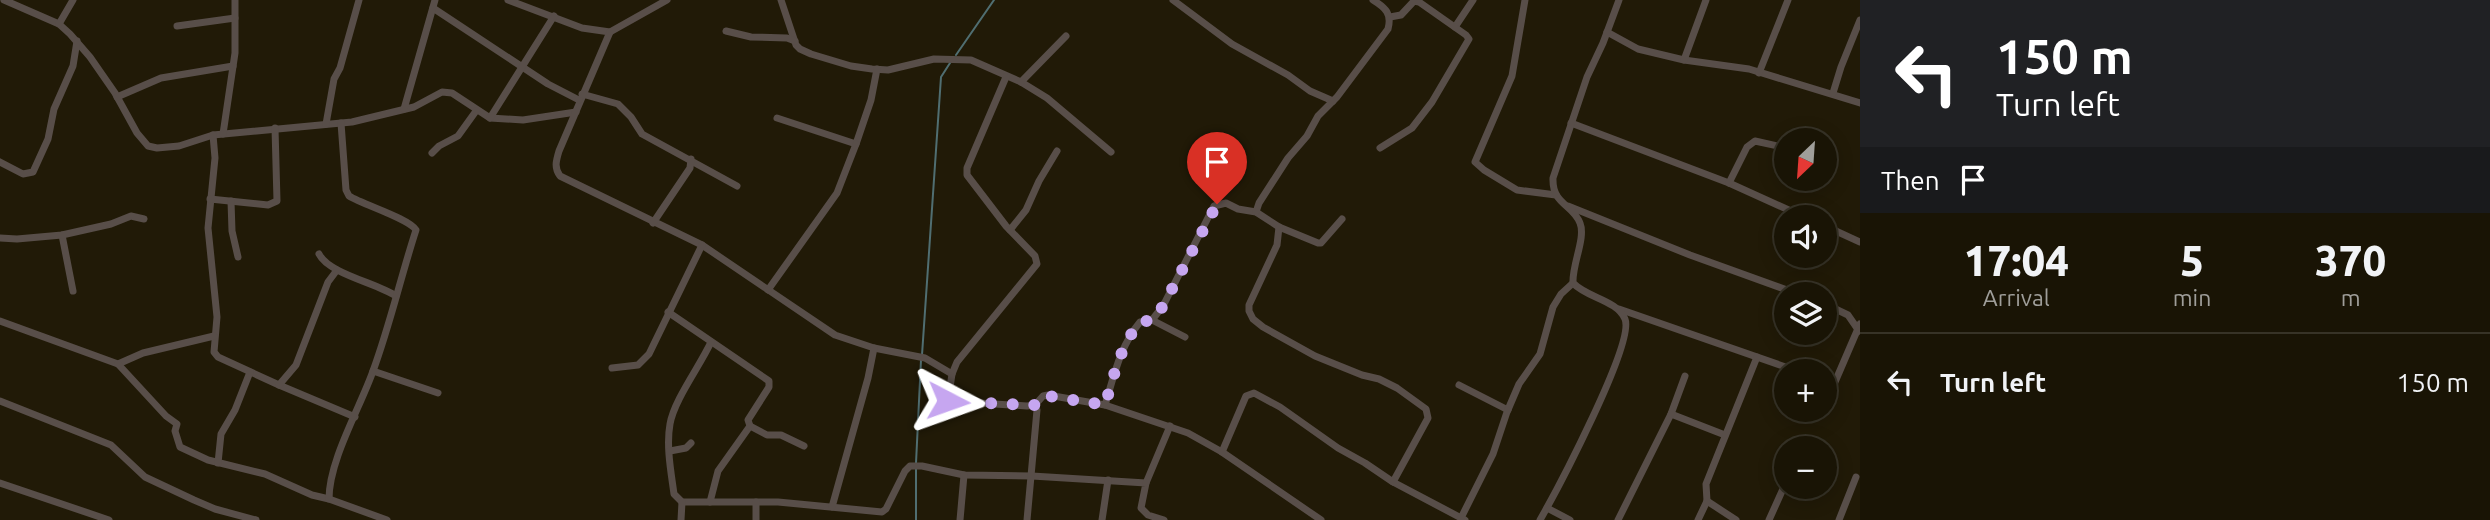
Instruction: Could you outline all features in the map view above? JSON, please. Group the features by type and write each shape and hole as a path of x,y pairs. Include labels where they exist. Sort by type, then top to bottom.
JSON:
{"street":[{"path":"4,0 60,24 90,57 137,133 148,146 169,148 213,135 341,123 414,107 442,92 448,92 490,118 523,120 576,112"},
{"path":"60,24 73,0"},
{"path":"223,134 233,66 235,0"},
{"path":"326,124 334,79 340,68 359,0"},
{"path":"508,0 582,28 610,32"},
{"path":"667,0 610,32 559,151 556,171 560,176 702,245 835,335 874,348 925,358 952,374"},
{"path":"781,0 800,50 850,65 877,69 947,58 971,60 1021,82 1063,110 1111,152"},
{"path":"1173,0 1232,44 1288,75 1310,91 1333,101"},
{"path":"1256,212 1259,203 1307,136 1318,116 1333,101 1388,29 1390,17 1387,10 1373,0"},
{"path":"1455,27 1473,0"},
{"path":"1525,0 1512,76 1475,162 1517,190 1556,195"},
{"path":"1222,452 1246,396 1254,393 1308,425 1338,449 1463,519 1493,454 1523,376 1540,355 1553,307 1561,294 1573,283 1573,271 1582,235 1580,222 1556,195 1553,178 1587,77 1619,0"},
{"path":"1684,60 1706,0"},
{"path":"1759,73 1788,0"},
{"path":"1380,148 1412,128 1432,102 1468,43 1468,36 1419,2 1413,1 1401,15 1390,17"},
{"path":"404,109 434,4 520,67 548,84 581,97 618,104 642,134 737,186"},
{"path":"490,118 554,16"},
{"path":"177,26 235,18"},
{"path":"1833,93 1840,67 1860,20"},
{"path":"726,31 751,37 787,38 795,41"},
{"path":"1607,32 1638,49 1759,73 1860,103"},
{"path":"1021,82 1066,36"},
{"path":"0,162 23,174 33,172 48,139 54,109 74,66 76,41"},
{"path":"117,97 161,78 233,66"},
{"path":"768,290 837,193 872,100 877,69"},
{"path":"1006,77 967,168 970,180 1035,256 1037,264 957,362 947,399 1035,405"},
{"path":"432,153 458,136 476,111"},
{"path":"777,118 856,144"},
{"path":"329,499 335,463 373,372 416,230 408,221 390,216 349,196 346,190 341,123"},
{"path":"1571,124 1730,183 1778,205"},
{"path":"210,198 268,205 277,201 275,128"},
{"path":"213,135 215,158 208,228 217,317 213,344 215,354 355,417"},
{"path":"1730,183 1747,147 1755,141 1774,145"},
{"path":"1010,230 1020,219 1057,151"},
{"path":"653,223 693,163"},
{"path":"231,201 232,231 238,257"},
{"path":"1153,320 1163,306 1214,206 1226,203 1238,209 1256,212 1279,227 1321,243 1342,219"},
{"path":"1561,203 1774,285"},
{"path":"1580,222 1588,214"},
{"path":"0,238 62,234 111,224 131,216 144,219"},
{"path":"1279,227 1277,245 1249,305 1249,311 1263,327 1315,356 1388,383 1426,409 1428,418 1393,482"},
{"path":"1837,231 1860,242"},
{"path":"62,234 73,291"},
{"path":"612,368 643,363 702,245"},
{"path":"319,254 322,261 337,270 388,290 396,296"},
{"path":"279,385 296,365 328,282 337,270"},
{"path":"1573,283 1585,293 1615,308 1774,363"},
{"path":"1540,520 1577,450 1623,344 1626,320 1615,308"},
{"path":"1837,310 1848,315 1859,329 1837,378"},
{"path":"668,312 769,381 769,387 748,420 750,426 767,435 782,435 804,446"},
{"path":"1105,405 1119,358 1130,334 1140,322 1153,320 1185,337"},
{"path":"0,321 118,364 166,416 177,424 175,431 180,447 218,463 265,474 312,495 387,520"},
{"path":"118,364 143,353 214,336"},
{"path":"711,342 674,410 669,425 674,494 682,502 756,502 882,512 887,509 910,466 964,475 1146,483"},
{"path":"832,507 874,348"},
{"path":"1698,520 1707,501 1706,484 1757,357"},
{"path":"218,463 221,434 235,410 250,372"},
{"path":"373,372 438,393"},
{"path":"1618,520 1671,414 1685,376"},
{"path":"1459,385 1508,410"},
{"path":"1035,405 1043,396 1105,405 1188,433 1222,452 1321,520"},
{"path":"0,401 111,445 145,477 194,500 215,509 257,520"},
{"path":"1027,520 1037,410 1035,405"},
{"path":"1671,414 1725,435"},
{"path":"710,502 718,471 750,426"},
{"path":"1164,520 1147,515 1141,508 1146,483 1170,426"},
{"path":"670,452 686,448 691,443"},
{"path":"960,520 964,475"},
{"path":"1839,520 1856,477"},
{"path":"1102,520 1108,480"},
{"path":"0,483 109,520"},
{"path":"1769,520 1778,499"},
{"path":"1707,501 1736,520"},
{"path":"681,520 682,502"},
{"path":"756,502 756,520"},
{"path":"1547,508 1570,520"}],"waterway":[{"path":"956,55 994,0"},
{"path":"922,355 941,77 950,63"},
{"path":"916,463 921,360"},
{"path":"916,469 916,520"}],"route":[{"path":"948,401 1035,405 1043,396 1048,396 1105,405 1119,358 1130,334 1140,322 1153,320 1163,306 1217,204"}]}
